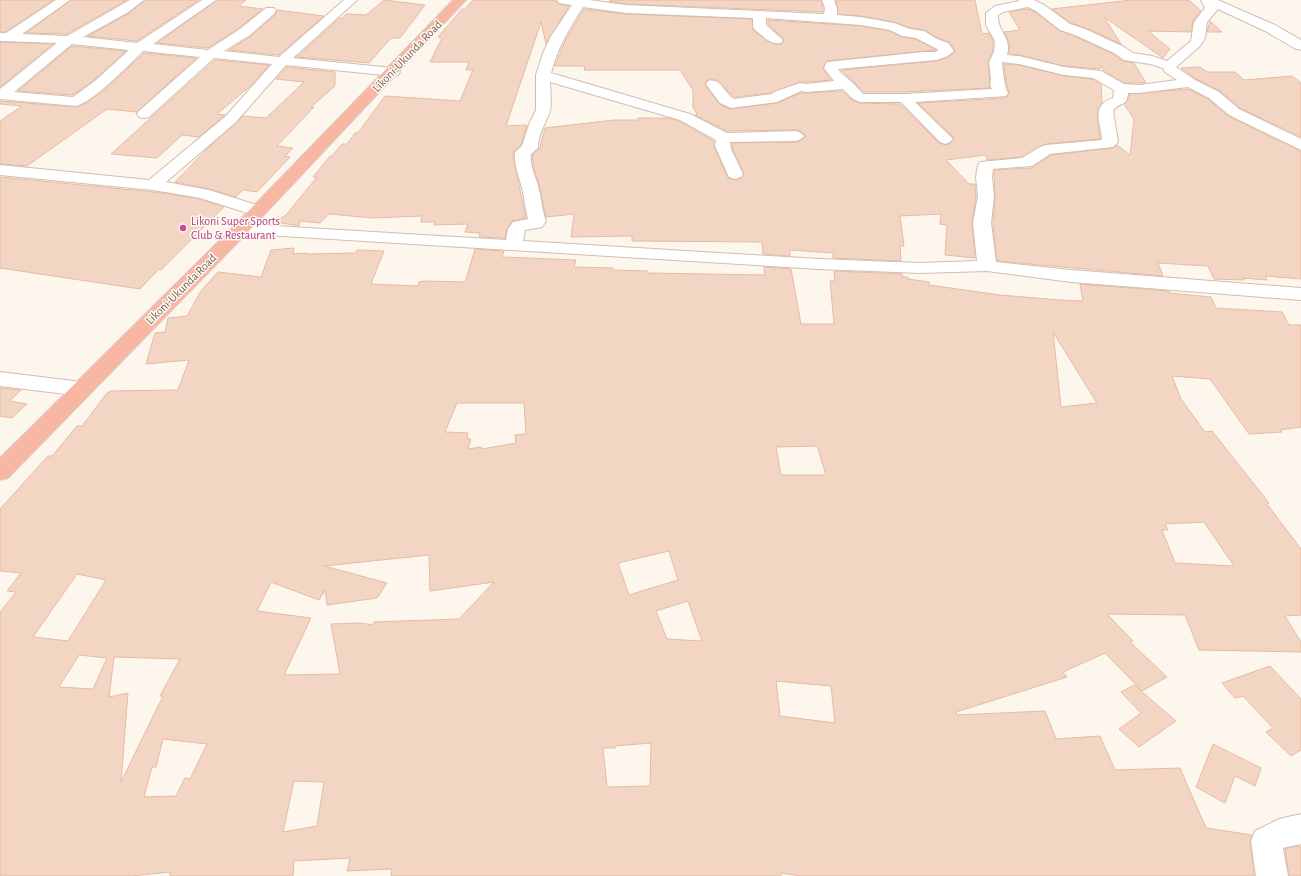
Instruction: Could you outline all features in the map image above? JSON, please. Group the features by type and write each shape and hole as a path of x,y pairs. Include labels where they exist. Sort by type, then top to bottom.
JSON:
{"highway":[{"name":"Likoni-Ukunda Road","path":"0,472 241,229 460,0"}],"street":[{"path":"4,37 64,0"},
{"path":"1,95 69,40 138,0"},
{"path":"1,95 76,102 100,84 141,46 210,0"},
{"path":"153,185 230,119 283,60 352,0"},
{"path":"563,0 600,2 606,7 626,9 760,16 799,16 860,21 894,26 907,33 921,35 946,49 947,51 944,54 934,57 924,56 832,65 831,68 836,76 850,86 854,95 860,98 905,98 1001,93 994,63 996,59 999,58 1003,47 1002,40 991,26 992,13 1027,1 1065,27 1080,32 1119,50 1129,57 1152,60 1169,66 1172,70 1190,83 1214,95 1234,112 1301,145"},
{"path":"828,0 831,8 830,19"},
{"path":"1207,0 1270,28 1301,46"},
{"path":"1169,66 1197,42 1200,36 1199,25 1212,10 1212,6 1207,0"},
{"path":"513,245 519,226 536,223 537,221 533,208 531,190 522,162 523,152 530,148 530,143 537,122 543,110 543,75 550,53 558,36 580,2"},
{"path":"736,2 745,15"},
{"path":"144,114 212,54 245,32 270,11"},
{"path":"760,16 759,26 776,40"},
{"path":"4,37 69,40 141,46 392,72"},
{"path":"999,58 1019,60 1064,71 1096,74 1121,88 1138,90 1190,83"},
{"path":"543,75 685,117 724,138 796,136"},
{"path":"713,84 725,100 731,104 739,104 777,98 779,95 800,87 807,88 846,84"},
{"path":"987,266 982,223 986,196 984,177 986,164 1026,163 1046,150 1108,144 1110,142 1109,131 1106,125 1104,112 1106,107 1114,101 1120,100 1121,88"},
{"path":"905,98 911,106 945,139"},
{"path":"724,138 722,142 722,149 730,160 735,174"},
{"path":"0,170 153,185 203,194 257,211"},
{"path":"241,229 819,264 920,268 987,266 1078,277 1301,294"},
{"path":"0,379 82,389"},
{"path":"1272,876 1266,841 1279,834 1301,829"}],"building":[{"path":"0,0 53,0 6,32 0,32"},
{"path":"71,0 127,0 67,34 26,33"},
{"path":"145,0 199,0 137,41 88,36 128,14"},
{"path":"217,0 246,0 239,6 263,9 239,28 208,48 157,43"},
{"path":"384,0 425,5 400,38 391,38 369,63 297,57 346,14 366,15"},
{"path":"473,0 549,0 569,6 546,44 541,22 506,126 527,125 521,145 514,151 513,157 526,218 512,221 507,229 505,238 479,237 480,233 465,232 468,224 434,225 435,222 421,222 422,216 373,218 329,214 320,223 300,221 299,226 275,222 286,215 317,177 313,177 330,156 332,156 342,144 347,144 355,133 358,133 385,96 460,101 473,70 466,70 469,62 430,62 442,38 438,37 462,9 465,9"},
{"path":"821,0 823,12 626,4 609,1"},
{"path":"836,0 975,0 982,34 989,33 993,41 993,52 988,62 990,88 905,92 864,92 841,70 936,61 947,58 955,52 955,50 949,42 924,30 910,28 894,22 861,16 838,14"},
{"path":"1131,0 1189,0 1201,11 1193,21 1191,32 1148,31 1170,49 1163,58 1104,17 1121,44 1071,23 1052,9"},
{"path":"584,9 626,14 752,19 753,30 766,40 777,45 782,44 784,40 768,24 768,20 861,26 890,31 901,37 916,39 936,50 827,61 823,69 831,80 800,82 771,93 734,97 717,80 707,80 705,85 719,104 730,109 777,103 801,93 842,91 852,100 859,103 900,104 939,143 946,145 951,143 954,138 918,103 1006,98 1009,92 1004,64 1019,65 1064,76 1093,79 1101,84 1102,103 1098,109 1097,115 1100,139 1046,144 1022,157 987,160 986,155 946,160 969,184 975,184 976,196 972,223 975,258 945,255 947,225 940,224 941,214 900,216 904,246 900,246 901,261 833,258 833,253 790,250 790,256 763,254 762,242 632,241 632,236 571,237 574,214 546,217 534,168 532,155 540,148 545,128 614,120 638,120 638,118 669,118 679,121 714,141 714,147 728,178 735,180 741,178 744,173 732,149 732,143 796,142 802,140 806,136 802,132 796,130 727,131 695,115 697,114 693,107 693,90 680,70 584,70 585,66 555,66 566,39"},
{"path":"1028,9 1035,12 1060,31 1113,54 1123,61 1134,63 1146,83 1124,83 1104,71 1100,65 1100,69 1064,66 1009,54 1009,43 1004,32 1020,30 1009,12"},
{"path":"277,10 324,16 279,55 229,50 251,36 275,15"},
{"path":"1210,21 1222,32 1207,32"},
{"path":"0,42 53,44 0,87"},
{"path":"72,46 126,51 94,80 73,95 18,91"},
{"path":"144,53 196,58 137,112 107,109 27,166 0,164 0,121 22,106 0,104 0,101 77,107 102,92"},
{"path":"215,60 269,65 254,83 217,114 225,115 199,137 182,135 157,158 111,154"},
{"path":"287,67 335,72 335,86 311,107 314,107 277,146 293,148 285,156 290,157 257,192 243,190 236,197 209,189 175,182 210,146 243,116 266,118 304,82 276,79"},
{"path":"1200,67 1207,72 1235,72 1244,80 1292,76 1301,83 1301,137 1240,108 1220,91 1196,79 1181,68"},
{"path":"1188,89 1208,99 1228,116 1301,151 1301,279 1265,276 1267,280 1243,278 1244,280 1214,279 1208,266 1158,263 1163,276 997,261 993,223 995,196 994,170 1032,168 1051,155 1113,148 1117,145 1130,155 1134,119 1124,104 1127,101 1129,94"},
{"path":"0,177 163,193 200,199 224,207 140,289 0,268"},
{"path":"294,248 293,254 356,253 357,250 384,251 371,284 418,286 419,282 424,281 465,282 475,249 504,251 502,257 576,260 574,267 613,268 613,270 648,271 648,273 765,275 764,267 791,269 801,324 834,324 830,281 835,281 834,271 902,274 902,277 908,277 908,279 929,282 929,285 1000,295 1060,300 1083,301 1080,284 1169,291 1170,293 1211,297 1216,308 1282,312 1289,325 1301,325 1301,427 1280,430 1282,432 1249,434 1210,379 1172,376 1181,399 1205,432 1212,431 1269,503 1267,504 1301,549 1301,615 1285,616 1301,642 1301,652 1199,650 1185,615 1107,614 1133,641 1130,642 1167,677 1142,691 1105,653 1063,672 1067,677 956,712 957,715 1045,711 1056,739 1100,736 1115,770 1180,768 1206,828 1252,835 1250,841 1254,876 800,876 781,873 781,876 391,876 392,869 347,871 350,858 294,861 293,876 170,876 170,872 132,876 0,876 0,612 16,592 7,591 21,573 0,571 0,509 48,456 52,456 77,426 82,426 107,393 111,391 178,390 189,360 146,364 155,333 165,332 168,318 187,316 201,291 218,272 261,277 271,250","holes":["1053,332 1097,403 1061,407","457,403 524,403 526,434 515,435 516,443 482,449 481,447 468,449 471,439 467,439 468,433 445,432","817,446 826,475 781,475 776,447","1204,522 1234,566 1175,563 1162,530 1168,530 1165,524","669,551 678,580 629,595 618,563","429,555 430,591 494,582 459,619 374,622 373,625 361,623 331,624 340,674 284,675 311,618 257,611 271,582 319,600 325,590 327,605 377,598 387,583 324,566","77,574 106,580 68,641 33,637","688,601 702,641 667,639 656,611","79,655 107,658 93,689 59,687","114,657 180,659 160,696 163,696 121,782 128,693 109,697","776,681 831,686 835,723 780,716","163,739 207,744 190,779 185,778 176,796 144,797 152,767 156,767","651,743 650,786 607,787 603,748 615,748 615,746","294,781 324,782 317,826 283,832"]},
{"path":"0,388 21,390 10,401 27,404 12,418 0,416"},
{"path":"1270,666 1301,699 1301,750 1291,756 1266,732 1273,728 1243,696 1235,698 1222,683"},
{"path":"1134,685 1176,721 1139,747 1119,729 1141,713 1121,692"},
{"path":"1213,744 1261,768 1255,786 1235,776 1225,803 1196,787"},
{"path":"1297,846 1301,847 1301,876 1289,876 1285,849"}],"place":[{"name":"Likoni Super Sports Club & Restaurant","path":"183,228"}]}
